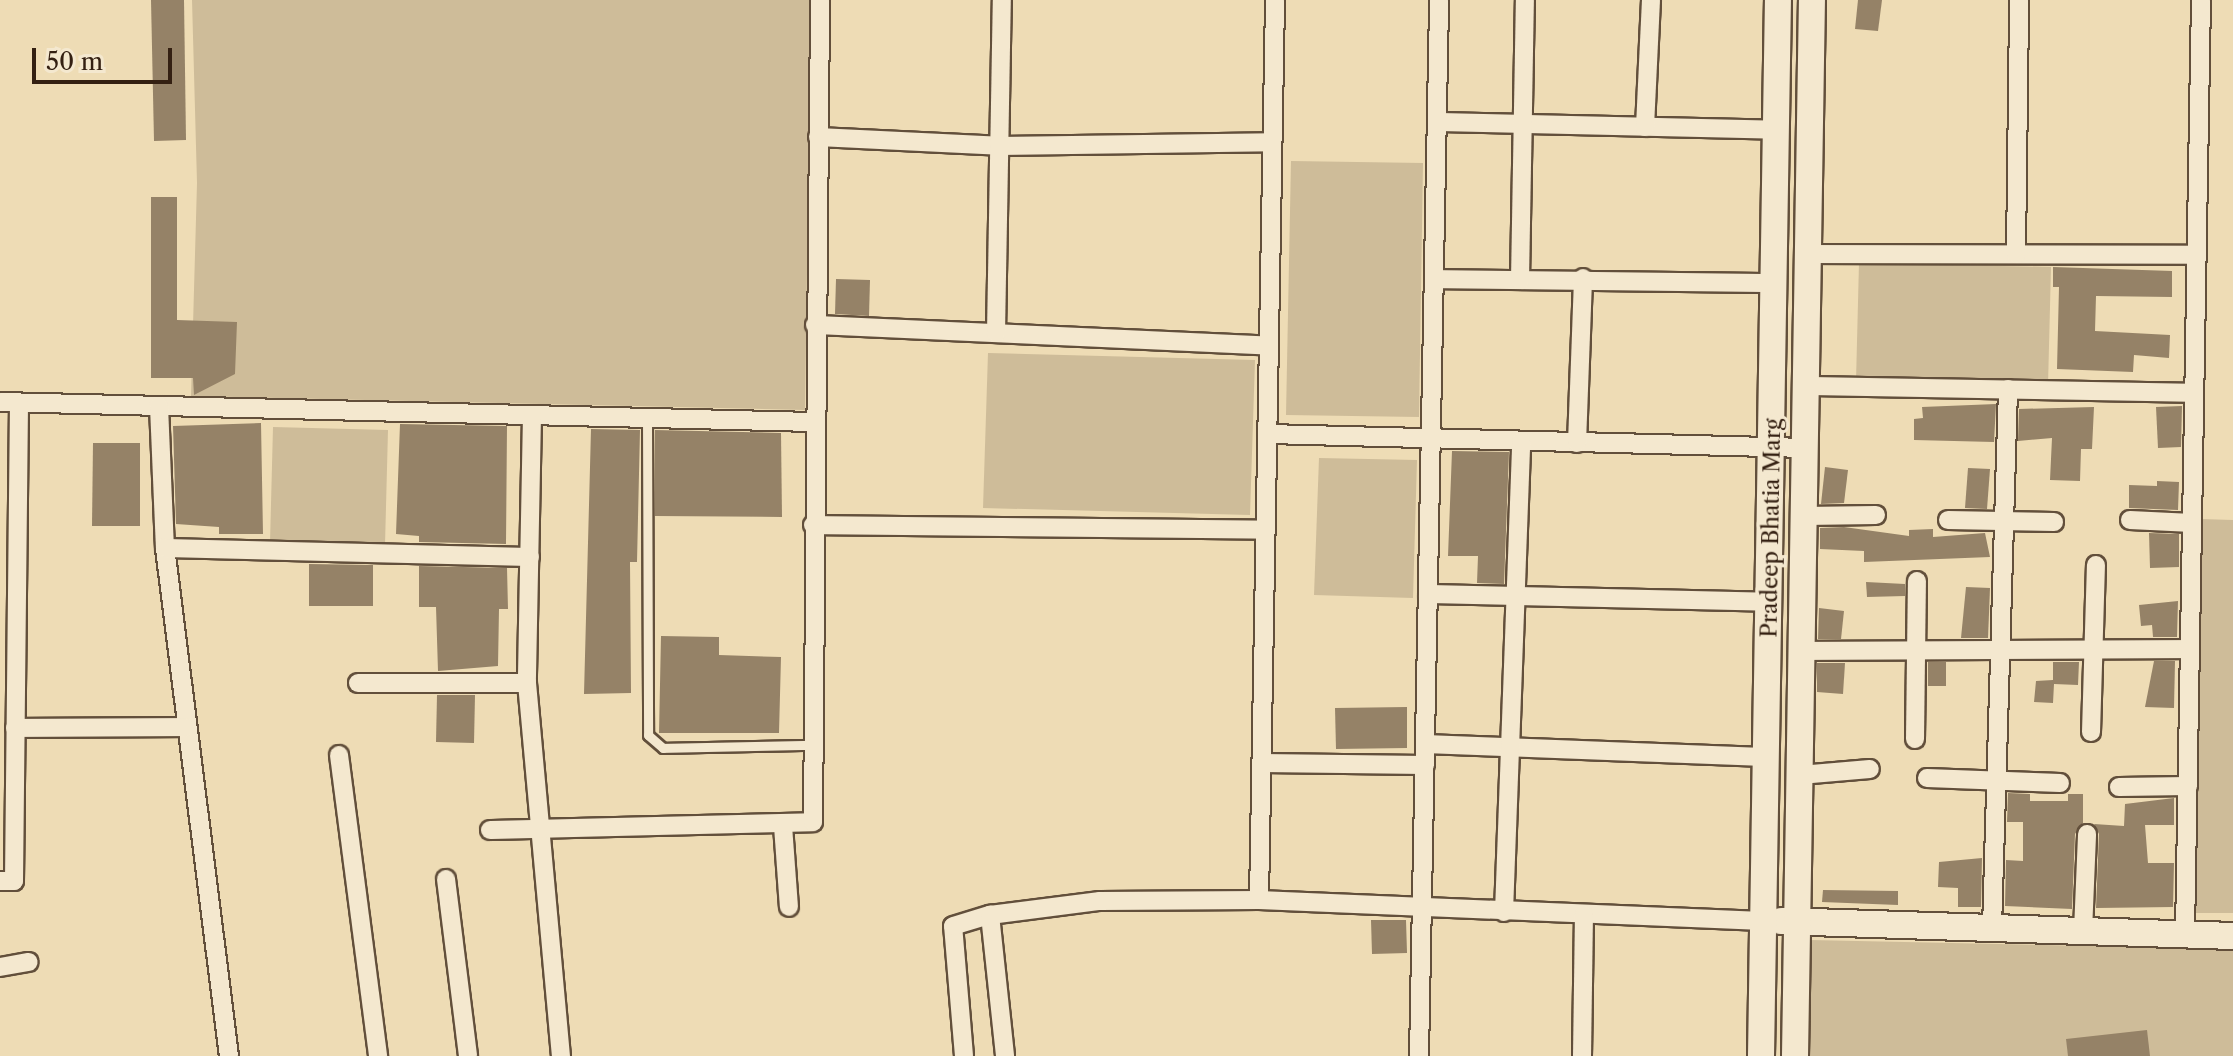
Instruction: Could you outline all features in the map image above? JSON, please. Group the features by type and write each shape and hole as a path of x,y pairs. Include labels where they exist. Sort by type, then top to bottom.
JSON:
{"street":[{"path":"490,830 783,826 813,822 810,745 820,0"},
{"path":"996,333 1002,0"},
{"path":"1259,900 1275,0"},
{"path":"1419,1056 1439,0"},
{"path":"1520,280 1525,0"},
{"path":"1645,127 1651,0"},
{"name":"Pradeep Bhatia Marg","path":"1761,1056 1779,130 1778,0"},
{"name":"Pradeep Bhatia Marg","path":"1795,1056 1812,0"},
{"path":"2016,254 2019,0"},
{"path":"2185,934 2201,0"},
{"path":"1438,122 1779,130"},
{"path":"818,137 999,146 1272,142"},
{"path":"1808,254 2197,255"},
{"path":"1435,279 1583,278 1776,283"},
{"path":"1577,443 1583,278"},
{"path":"815,325 1269,346"},
{"path":"1806,386 2194,393"},
{"path":"1992,928 2008,389"},
{"path":"0,402 814,422"},
{"path":"0,881 14,881 15,728 9,585 19,403"},
{"path":"159,406 165,548 185,727 229,1056"},
{"path":"532,415 527,683 561,1056"},
{"path":"1268,434 1805,448"},
{"path":"1504,912 1521,441"},
{"path":"1804,516 1876,515"},
{"path":"1948,520 2054,522"},
{"path":"2130,520 2192,523"},
{"path":"813,525 1266,530"},
{"path":"165,548 530,557"},
{"path":"2091,732 2096,565"},
{"path":"1915,739 1917,581"},
{"path":"1428,594 1770,602"},
{"path":"1802,651 2190,649"},
{"path":"358,683 527,683"},
{"path":"15,728 185,727"},
{"path":"1425,744 1511,743 1767,757"},
{"path":"339,755 378,1056"},
{"path":"1262,763 1425,765"},
{"path":"1800,775 1870,769"},
{"path":"1927,778 2060,783"},
{"path":"2119,787 2188,786"},
{"path":"783,826 789,907"},
{"path":"2083,931 2087,834"},
{"path":"446,879 468,1056"},
{"path":"964,1056 953,926 990,915 1100,901 1259,900 1584,915 2233,936"},
{"path":"990,915 1005,1056"},
{"path":"1582,1056 1584,915"},
{"path":"0,967 29,962"}],"lane":[{"path":"647,418 648,735 663,748 810,745"}],"shaded area":[{"path":"192,0 811,0 805,410 191,396 197,183"},
{"path":"1291,161 1423,163 1419,417 1286,415"},
{"path":"1859,263 2051,267 2048,385 1856,381"},
{"path":"988,353 1255,360 1250,515 983,508"},
{"path":"273,427 388,430 385,545 270,543"},
{"path":"1319,458 1417,460 1413,598 1314,595"},
{"path":"2201,519 2233,520 2233,913 2196,913"},
{"path":"1810,940 2233,949 2233,1056 1802,1056"}],"building":[{"path":"151,0 184,0 186,140 154,141"},
{"path":"1858,0 1882,0 1878,31 1855,29"},
{"path":"151,197 177,197 177,320 237,322 235,374 194,395 193,378 151,378"},
{"path":"2053,267 2172,271 2172,297 2096,296 2095,331 2170,335 2169,358 2134,355 2133,372 2057,369 2059,287 2053,287"},
{"path":"836,279 870,280 869,316 835,314"},
{"path":"1996,404 1994,442 1914,440 1914,419 1923,418 1922,407"},
{"path":"2182,406 2181,447 2158,448 2156,407"},
{"path":"2094,407 2092,449 2081,449 2080,481 2050,480 2052,438 2018,441 2019,409"},
{"path":"261,423 263,534 219,534 219,527 176,524 173,426"},
{"path":"400,424 507,426 506,544 419,542 419,536 396,534"},
{"path":"591,429 640,430 637,562 630,562 631,693 584,694"},
{"path":"655,430 781,433 782,517 655,516"},
{"path":"93,443 140,443 140,526 92,526"},
{"path":"1452,451 1509,452 1504,584 1477,583 1478,556 1448,556"},
{"path":"1825,467 1848,470 1844,503 1821,504"},
{"path":"1968,468 1990,469 1987,509 1965,508"},
{"path":"2157,481 2179,482 2178,510 2129,508 2129,485 2157,486"},
{"path":"1844,527 1909,536 1909,530 1933,529 1933,537 1985,533 1990,557 1864,562 1864,551 1820,549 1820,528"},
{"path":"2149,533 2179,534 2179,567 2150,568"},
{"path":"309,564 373,565 373,606 309,606"},
{"path":"419,566 507,568 508,609 499,609 498,666 438,671 436,607 419,607"},
{"path":"1866,582 1905,584 1905,596 1867,597"},
{"path":"1966,587 1990,588 1988,638 1961,638"},
{"path":"2178,601 2177,637 2153,637 2152,625 2141,626 2139,605"},
{"path":"1819,608 1844,611 1841,639 1818,639"},
{"path":"661,636 719,637 719,655 781,657 779,733 659,733"},
{"path":"2154,661 2175,661 2174,708 2145,707"},
{"path":"1928,662 1946,662 1946,686 1928,686"},
{"path":"2053,662 2079,662 2078,685 2054,684 2053,703 2034,702 2036,681 2053,680"},
{"path":"1817,663 1845,663 1843,694 1817,692"},
{"path":"437,695 475,695 474,743 436,742"},
{"path":"1407,707 1407,748 1336,749 1335,708"},
{"path":"2008,793 2030,794 2030,801 2068,801 2068,794 2083,794 2083,823 2075,834 2072,909 2005,906 2006,860 2023,861 2023,822 2007,822"},
{"path":"2174,798 2174,825 2145,825 2148,863 2174,863 2173,907 2096,908 2099,834 2094,824 2124,826 2125,804"},
{"path":"1982,858 1981,907 1958,907 1958,888 1938,887 1939,862"},
{"path":"1823,890 1898,891 1898,905 1822,902"},
{"path":"1371,920 1406,920 1407,953 1372,954"},
{"path":"2147,1030 2150,1056 2068,1056 2066,1039"}]}
